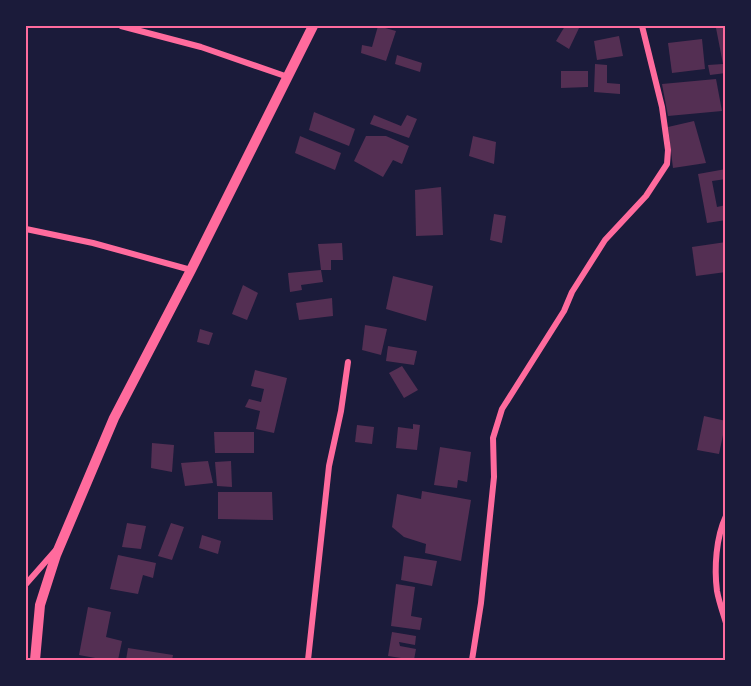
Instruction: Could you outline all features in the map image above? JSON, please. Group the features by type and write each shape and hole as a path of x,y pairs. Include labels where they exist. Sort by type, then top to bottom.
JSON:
{"street":[{"path":"121,26 201,47 288,76"},
{"path":"35,660 40,605 60,546 114,418 313,26"},
{"path":"472,660 481,603 494,477 493,438 502,409 564,311 572,292 605,240 646,196 667,164 668,150 662,107 642,26"},
{"path":"26,230 93,243 191,270"},
{"path":"308,660 328,466 348,362"},
{"path":"726,516 721,525 717,557 717,590 726,624"},
{"path":"26,584 60,546"}],"building":[{"path":"378,26 396,31 386,61 361,53 362,45 372,47"},
{"path":"565,26 580,26 569,49 556,41"},
{"path":"726,27 726,73 710,75 708,65 723,64 716,28"},
{"path":"619,36 623,56 597,60 594,41"},
{"path":"702,39 705,69 672,73 668,43"},
{"path":"397,55 422,63 420,72 395,64"},
{"path":"595,64 607,65 607,83 620,84 620,94 594,92"},
{"path":"561,71 588,71 588,87 561,88"},
{"path":"716,79 722,111 668,116 662,84"},
{"path":"314,112 355,129 349,146 309,130"},
{"path":"374,115 401,126 407,115 417,119 409,138 370,124"},
{"path":"694,121 706,163 673,168 668,127"},
{"path":"300,136 341,153 335,170 295,153"},
{"path":"366,136 386,136 409,146 402,164 393,160 383,177 354,161"},
{"path":"473,136 496,142 494,164 469,156"},
{"path":"726,169 726,179 712,181 717,207 726,205 726,220 707,223 698,174"},
{"path":"441,187 443,235 416,236 415,190"},
{"path":"494,214 506,216 502,243 490,240"},
{"path":"726,242 726,272 696,276 692,247"},
{"path":"342,243 343,260 331,260 331,270 321,270 318,244"},
{"path":"321,270 323,282 301,285 302,290 290,292 288,273"},
{"path":"393,276 433,286 426,321 386,309"},
{"path":"243,285 258,293 247,320 232,314"},
{"path":"332,298 333,316 299,320 296,303"},
{"path":"365,325 387,329 381,355 362,350"},
{"path":"200,329 213,333 209,345 197,342"},
{"path":"388,346 417,351 414,365 386,361"},
{"path":"402,366 418,390 404,398 389,373"},
{"path":"255,370 287,378 274,433 256,429 260,411 245,407 249,399 261,402 264,389 251,386"},
{"path":"704,416 726,421 719,454 697,450"},
{"path":"413,424 420,425 417,450 396,448 398,427 413,429"},
{"path":"357,425 374,427 372,444 355,442"},
{"path":"214,432 254,432 254,453 215,453"},
{"path":"152,443 174,445 172,472 151,468"},
{"path":"440,447 471,452 467,482 458,480 457,488 434,485"},
{"path":"208,461 213,483 185,486 181,463"},
{"path":"231,461 232,487 217,486 215,462"},
{"path":"422,491 471,500 461,561 425,553 426,544 404,537 392,527 397,494 421,499"},
{"path":"218,492 272,492 273,520 218,519"},
{"path":"127,523 146,526 141,549 122,547"},
{"path":"171,523 184,527 172,560 158,556"},
{"path":"202,535 221,541 218,554 199,548"},
{"path":"118,555 156,563 153,578 143,575 138,594 110,589"},
{"path":"404,556 437,561 432,586 401,580"},
{"path":"396,584 415,587 411,616 422,618 420,630 391,626"},
{"path":"88,607 111,612 106,637 122,641 118,660 79,655"},
{"path":"392,632 416,636 415,645 399,642 400,646 416,649 414,660 388,656"},
{"path":"128,648 173,655 172,660 126,660"}]}
